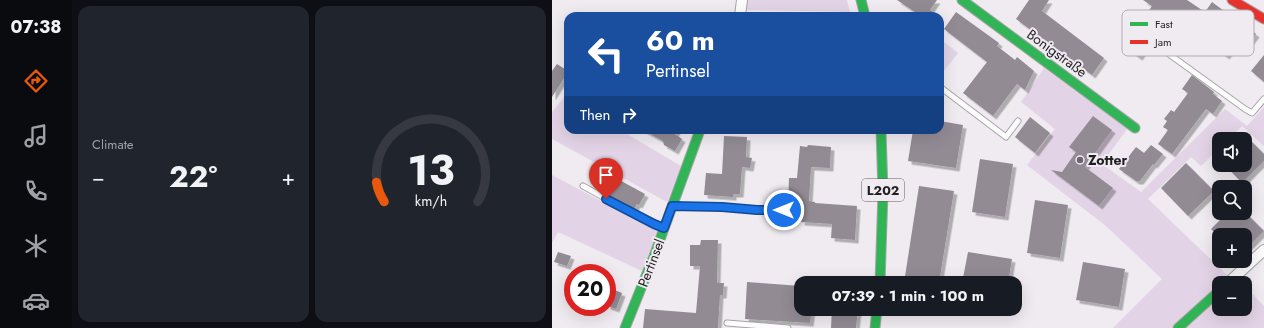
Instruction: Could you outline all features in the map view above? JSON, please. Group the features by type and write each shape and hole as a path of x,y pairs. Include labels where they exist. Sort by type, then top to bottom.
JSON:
{"street":[{"path":"740,12 742,0"},
{"path":"861,0 865,12"},
{"name":"Bonigstraße","path":"962,0 1135,128"},
{"path":"1232,0 1248,10"},
{"path":"1254,14 1264,20"},
{"name":"Pertinsel","path":"625,328 699,134"},
{"name":"L202","path":"880,276 883,192 881,134"},
{"path":"1236,276 1264,250"},
{"path":"1178,328 1212,297"},
{"path":"875,328 876,316"}],"lane":[{"path":"1172,56 1252,113 1264,99"},
{"path":"944,91 1006,137 1018,121"},
{"path":"583,186 664,228"},
{"path":"672,206 784,210"},
{"path":"727,324 788,328"}],"shaded area":[{"path":"747,0 847,0 850,12 745,10"},
{"path":"944,42 958,53 944,71"},
{"path":"1044,68 1127,129 1102,164 1141,192 1225,109 1247,126 1264,107 1264,146 1252,135 1252,132 1249,132 1242,126 1236,132 1212,132 1212,155 1201,166 1191,157 1148,199 1212,261 1212,268 1220,268 1228,276 1212,276 1212,290 1172,328 1113,328 1162,279 1106,226 1027,165 1055,129 1021,102"},
{"path":"564,97 564,134 627,134 681,166 667,202 552,139 552,112"},
{"path":"552,175 657,231 642,271 558,232 552,243"},
{"path":"1252,293 1264,306 1264,328 1183,328 1212,302 1212,316 1252,316"}],"building":[{"path":"897,0 937,0 930,10 933,12 915,12"},
{"path":"1029,0 1049,0 1042,11 1104,58 1092,75 1016,19"},
{"path":"1143,0 1187,0 1202,10 1149,10 1152,6"},
{"path":"1212,2 1223,10 1206,10"},
{"path":"956,12 999,43 997,46 1015,60 1017,57 1034,71 1025,90 1017,84 993,116 963,93 987,62 944,29"},
{"path":"1264,55 1264,82 1251,71"},
{"path":"557,64 564,68 564,78 552,97 552,71"},
{"path":"1192,75 1214,92 1213,94 1222,101 1213,114 1206,109 1172,154 1158,144 1168,130 1163,127 1167,121 1164,119 1171,110 1174,112 1188,93 1182,89"},
{"name":"Zotter","path":"1093,116 1112,130 1085,167 1113,188 1099,206 1051,170 1062,172 1076,152 1069,147"},
{"path":"1030,117 1050,133 1035,153 1015,137"},
{"path":"944,122 963,125 956,168 908,161 912,134 944,134"},
{"path":"650,134 675,134 682,139 675,151 664,145 663,141"},
{"path":"724,136 747,137 746,157 752,158 750,168 742,167 740,194 733,194 733,197 704,195 706,173 722,174"},
{"path":"1252,142 1264,154 1264,161 1245,180 1239,180 1232,172 1252,172"},
{"path":"808,145 831,147 830,168 811,167 809,201 815,203 857,206 855,240 831,238 832,224 801,222 803,204 788,203 789,178 797,178 800,146 807,147"},
{"path":"1151,145 1163,154 1140,181 1136,181 1119,169 1136,147 1144,153"},
{"path":"980,159 1013,164 1005,217 972,212"},
{"path":"1186,163 1212,189 1212,193 1188,216 1161,188"},
{"path":"614,177 645,194 639,205 637,204 634,209 605,194"},
{"path":"919,186 954,191 940,276 905,276"},
{"path":"1035,200 1068,205 1060,258 1027,253"},
{"path":"1252,219 1264,231 1252,243 1252,228 1212,228 1220,220"},
{"path":"701,240 718,240 717,283 724,283 723,295 720,295 718,328 643,328 645,309 696,313 700,266 690,266 690,245 700,245"},
{"path":"558,252 571,256 568,264 564,265 554,262"},
{"path":"968,252 1012,259 1009,276 963,276"},
{"path":"1083,262 1125,269 1119,307 1076,300"},
{"path":"747,282 794,285 794,316 811,316 810,323 745,319"},
{"path":"616,291 622,293 616,309"},
{"path":"832,316 857,316 856,328 831,328"}],"traffic: fast":[{"path":"861,0 864,12"},
{"path":"962,0 1135,128"},
{"path":"625,328 654,256 699,134"},
{"path":"880,276 883,192 881,134"},
{"path":"1178,328 1212,297"},
{"path":"875,328 876,316"}],"traffic: jam":[{"path":"1232,0 1249,10"},
{"path":"1254,13 1264,19"}],"place":[{"name":"Zotter","path":"1080,160"}],"route":[{"path":"606,199 664,228 672,206 784,210"}]}
